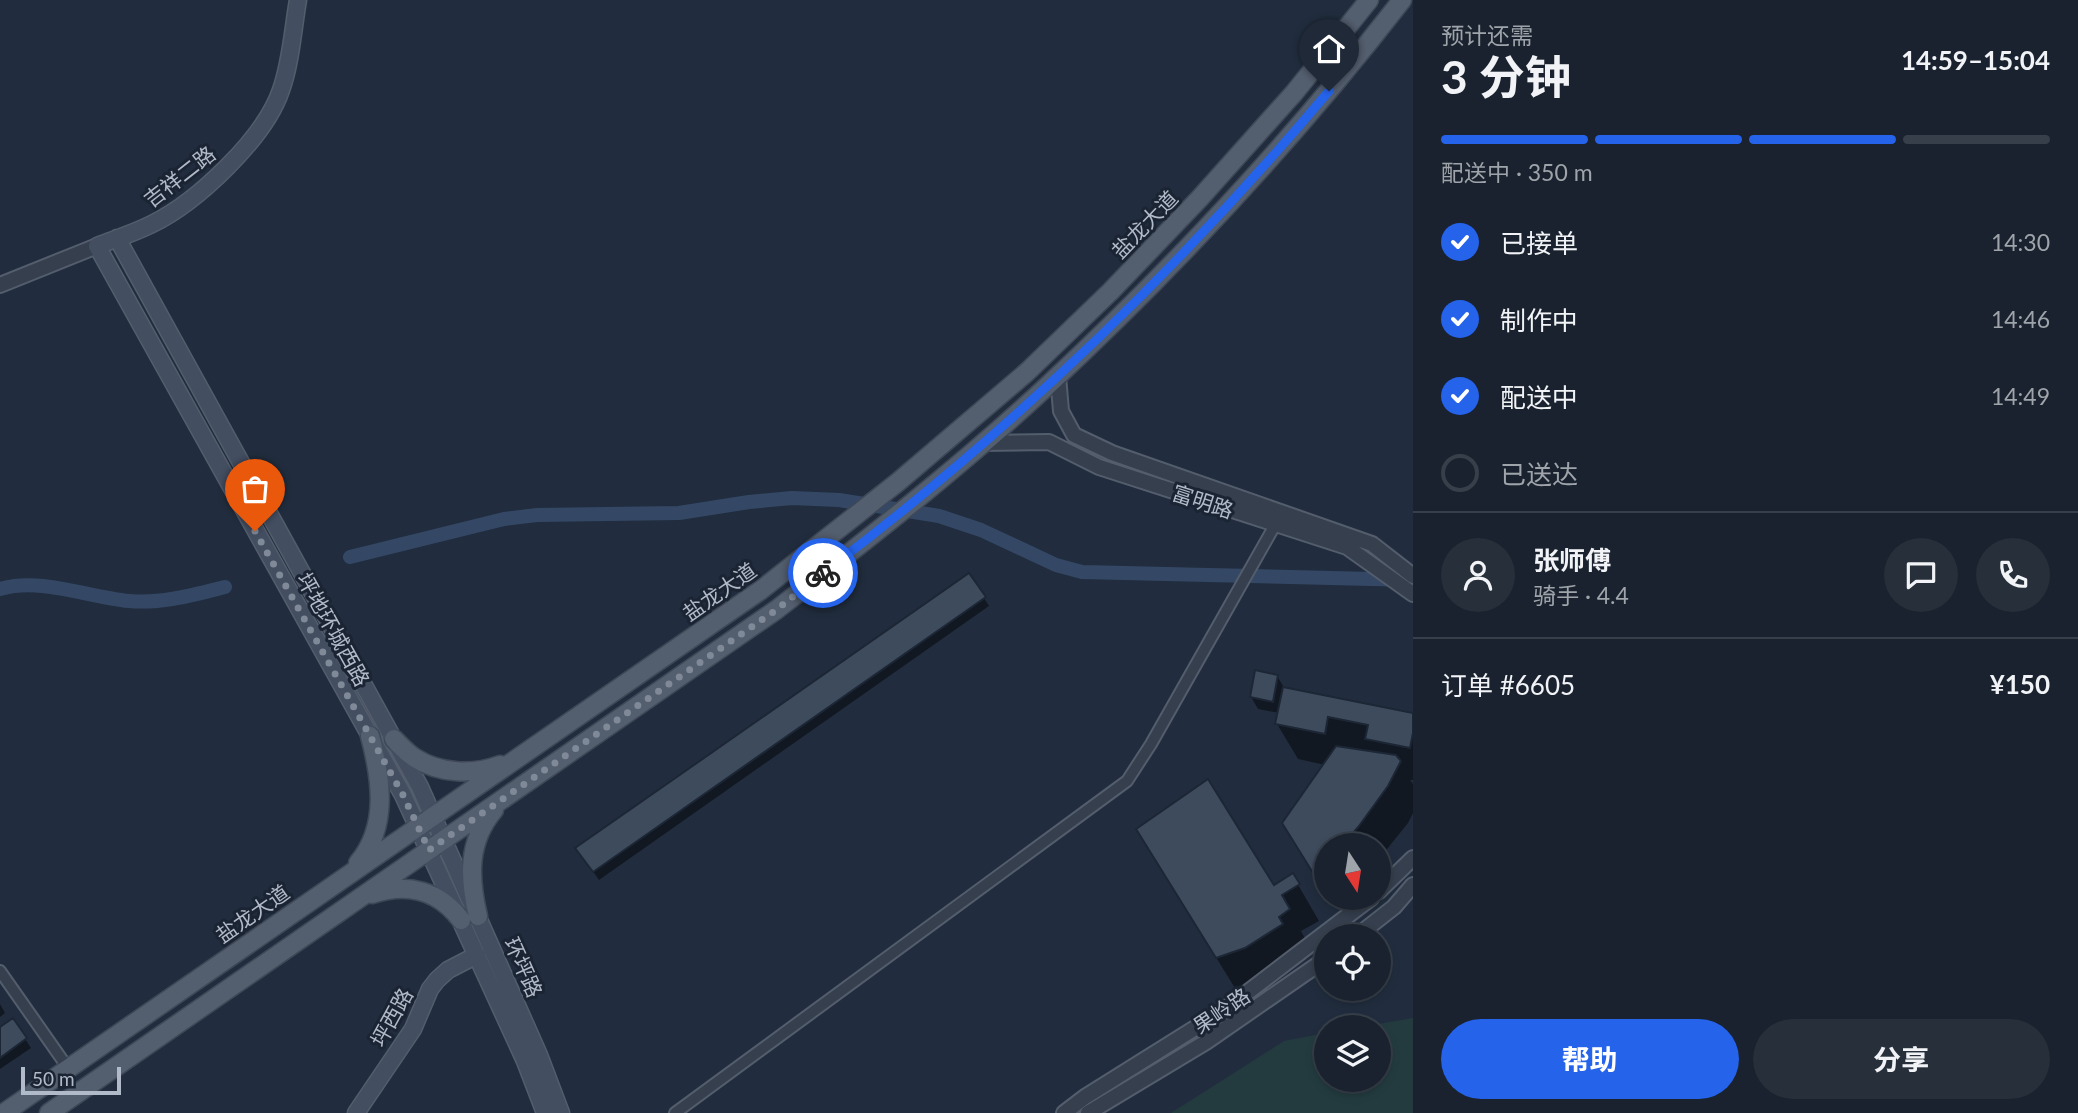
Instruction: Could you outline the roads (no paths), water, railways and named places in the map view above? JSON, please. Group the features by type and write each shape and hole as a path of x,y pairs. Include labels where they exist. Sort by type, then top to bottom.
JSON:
{"main road":[{"name":"吉祥二路","path":"97,246 153,224 198,193 226,168 268,118 282,90 299,0"},
{"name":"盐龙大道","path":"4,1113 761,590 898,482 1027,372 1111,291 1260,131 1369,0"},
{"path":"50,1113 776,610 927,490 1058,376 1129,309 1314,109 1402,0"},
{"name":"坪地环城西路","path":"117,238 394,739 444,839"},
{"name":"坪地环城西路","path":"97,246 369,736 429,850"},
{"path":"349,874 368,848 379,817 381,794 378,769 369,736"},
{"path":"394,739 414,758 451,771 494,767 517,758"},
{"path":"470,918 472,854 488,816 504,798"},
{"name":"环坪路","path":"444,839 470,918 477,955 525,1061 545,1113"},
{"name":"环坪路","path":"429,850 470,918 492,947 561,1113"},
{"path":"359,898 400,888 421,891 470,918"},
{"name":"坪西路","path":"356,1113 413,1028 430,989 448,970 477,955"}],"street":[{"name":"吉祥二路","path":"0,285 97,246"},
{"name":"富明路","path":"1058,376 1061,411 1074,435 1112,453 1347,547 1413,594"},
{"name":"富明路","path":"982,443 1049,442 1098,467 1372,544 1413,576"},
{"path":"675,1113 1126,781 1151,744 1279,519"},
{"path":"1391,879 1413,858"},
{"path":"1372,924 1394,907 1413,885"},
{"name":"果岭路","path":"1065,1113 1085,1097 1227,1008 1355,910"},
{"name":"果岭路","path":"1088,1113 1206,1042 1314,968"},
{"path":"0,971 68,1068"},
{"path":"555,1097 571,1113"}],"waterway":[{"path":"350,557 504,519 537,515 679,513 792,498 839,500 939,516 981,530 1056,565 1082,572 1413,580"},
{"path":"0,589 48,586 141,602 177,598 225,587"}]}
